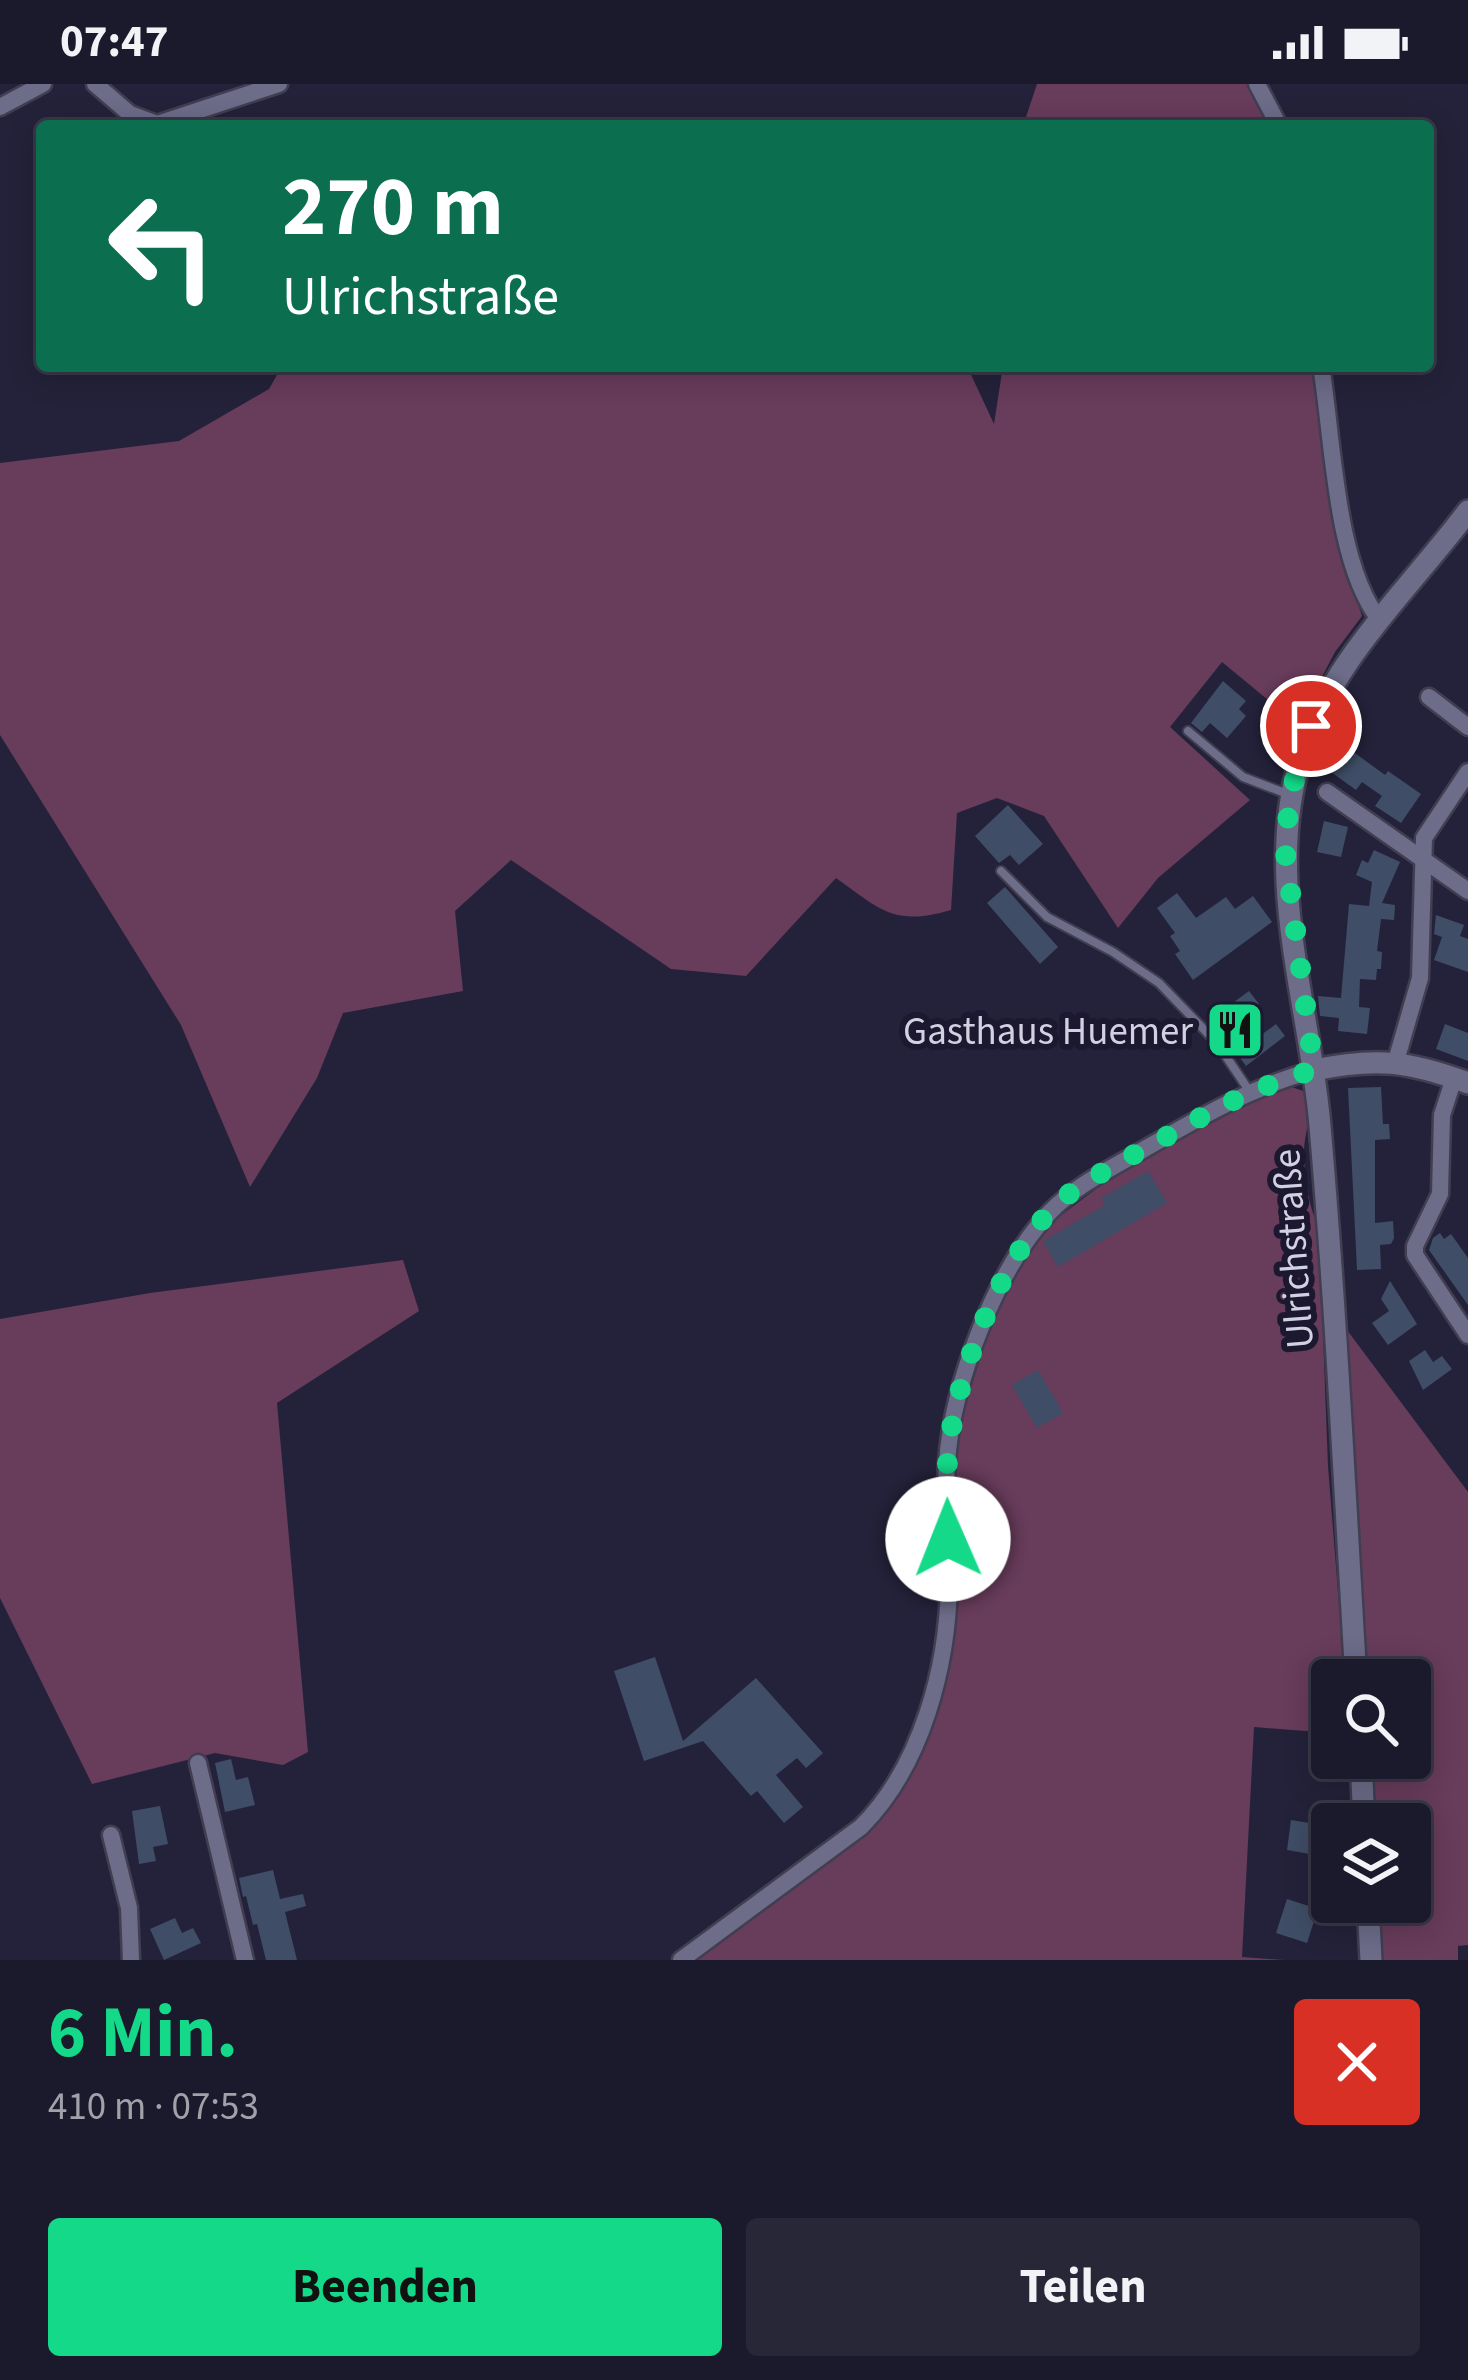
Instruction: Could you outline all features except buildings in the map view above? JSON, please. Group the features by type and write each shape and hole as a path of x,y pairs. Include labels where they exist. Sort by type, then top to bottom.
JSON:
{"street":[{"path":"0,107 43,84"},
{"path":"94,84 130,114 146,120"},
{"path":"169,120 279,84"},
{"path":"1257,84 1276,120"},
{"path":"1322,372 1351,557 1364,598 1379,619"},
{"name":"Ulrichstraße","path":"1355,1659 1314,1070 1287,887 1290,795 1325,696 1379,619 1468,511"},
{"path":"1430,697 1468,727"},
{"path":"1396,1061 1420,978 1422,858 1429,828 1468,772"},
{"path":"1327,792 1468,892"},
{"path":"681,1960 862,1827 880,1808 907,1762 943,1651 949,1580 947,1463 959,1397 994,1301 1028,1240 1068,1195 1203,1115 1250,1092 1314,1070 1356,1061 1396,1061 1461,1081 1442,1115 1440,1194 1414,1255 1468,1335"},
{"path":"197,1763 245,1960"},
{"path":"111,1835 129,1908 131,1960"},
{"path":"1369,1923 1371,1960"}],"lane":[{"path":"1188,731 1243,777 1290,795"},
{"path":"1001,871 1047,917 1159,982 1217,1043 1250,1092"}],"shaded area":[{"path":"1037,84 1247,84 1268,120 1025,120"},
{"path":"279,372 970,372 994,424 1002,372 1314,372 1345,563 1362,616 1335,652 1297,724 1222,662 1170,727 1250,800 1158,878 1118,928 1044,816 997,798 957,813 951,910 901,916 876,906 836,878 746,976 671,969 511,860 455,911 463,991 343,1013 317,1078 250,1187 181,1025 0,735 0,463 179,441 269,389"},
{"path":"1289,1086 1303,1091 1308,1106 1305,1171 1319,1229 1328,1466 1343,1659 1311,1659 1311,1731 1254,1727 1242,1957 1284,1960 694,1960 877,1822 897,1797 915,1760 936,1702 957,1431 998,1302 1011,1278 1048,1225 1108,1180 1218,1113"},
{"path":"403,1260 419,1311 277,1403 308,1752 283,1765 215,1753 92,1784 0,1598 0,1319 150,1293"},
{"path":"1344,1326 1468,1492 1468,1945 1458,1946 1458,1960 1378,1960 1376,1923 1431,1923 1431,1803 1371,1803 1370,1779 1431,1779 1431,1659 1364,1659"}],"place":[{"name":"Gasthaus Huemer","path":"1235,1030"}],"route":[{"path":"948,1539 947,1463 959,1397 994,1301 1036,1229 1068,1195 1203,1115 1250,1092 1314,1070 1285,850 1290,795 1311,726"}]}
